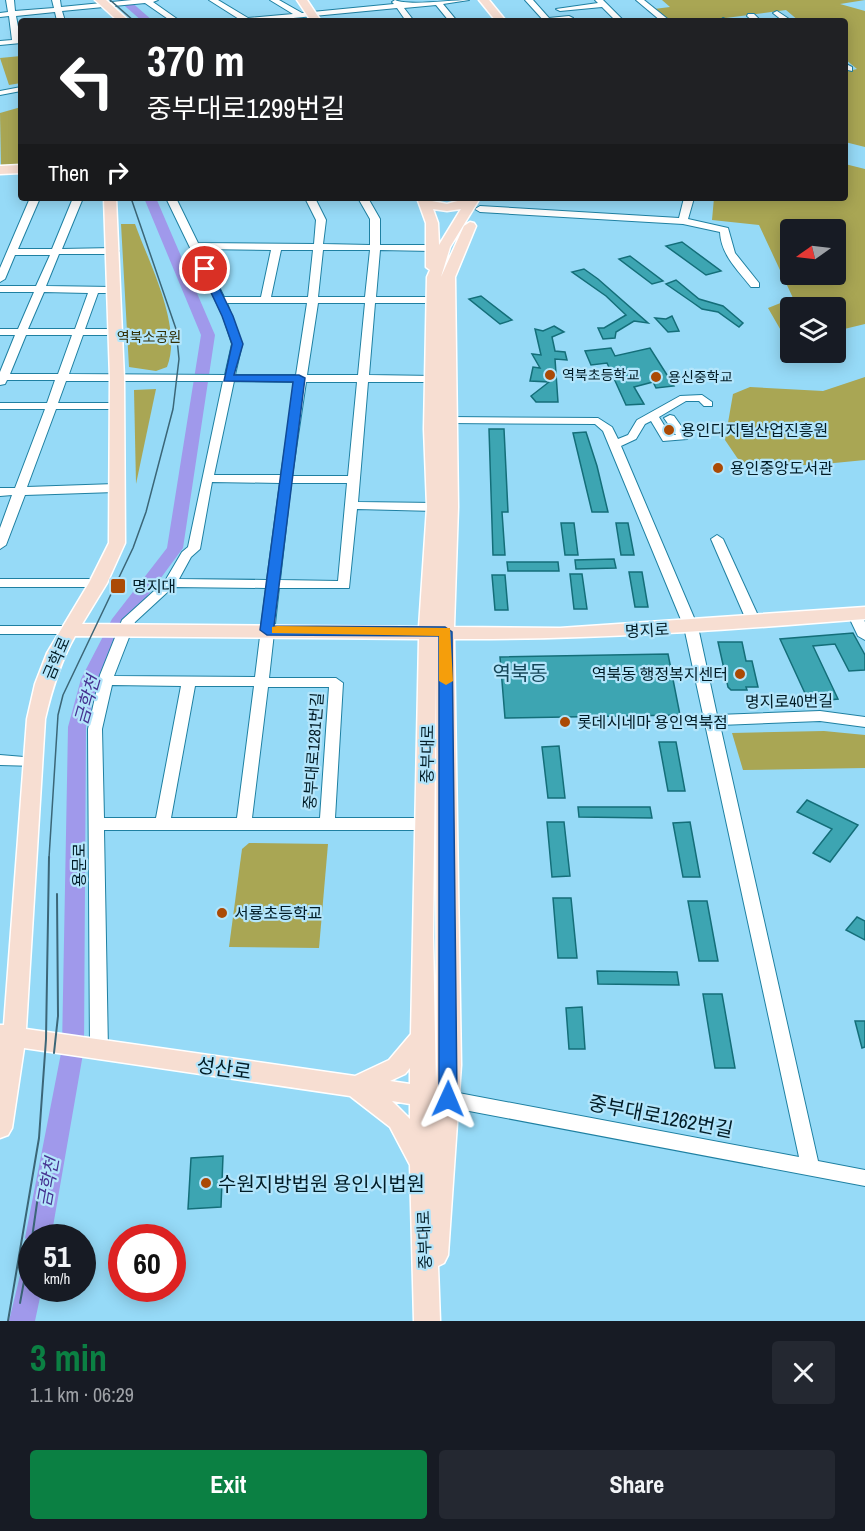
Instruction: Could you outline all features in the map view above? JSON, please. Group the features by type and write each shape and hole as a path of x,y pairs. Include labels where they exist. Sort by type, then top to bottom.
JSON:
{"main road":[{"path":"302,0 314,18"},
{"path":"484,0 499,18"},
{"path":"494,0 509,18"},
{"path":"104,3 121,18"},
{"path":"0,170 18,169"},
{"name":"금학로","path":"0,1128 36,718 44,684 99,583 117,543 115,488 117,378 112,291 114,251 110,201"},
{"path":"423,202 443,217 474,209"},
{"path":"423,202 435,207 474,209"},
{"path":"423,202 432,223 434,277"},
{"name":"중부대로","path":"428,1321 448,1099 432,429 434,277 444,246 474,209"},
{"name":"중부대로","path":"428,1321 422,1165 422,937 437,632 450,507 448,277 474,209"},
{"name":"명지로","path":"74,630 560,634 691,627 859,613"},
{"name":"성산로","path":"7,1036 448,1099"},
{"path":"422,1037 397,1066 355,1086 398,1120 422,1165"}],"street":[{"path":"0,43 18,41 10,0"},
{"path":"56,0 60,18"},
{"path":"213,0 243,18"},
{"path":"274,0 300,15 314,18 397,3 465,0"},
{"path":"355,0 362,10"},
{"path":"529,0 545,18"},
{"path":"552,0 568,18"},
{"path":"640,0 662,18"},
{"path":"0,15 104,3 148,1 172,18"},
{"path":"438,2 451,18"},
{"path":"397,3 408,18"},
{"path":"560,9 601,3 617,18"},
{"path":"777,13 784,18"},
{"path":"274,18 300,15"},
{"path":"0,93 18,90"},
{"path":"0,279 34,201"},
{"path":"77,201 1,379 60,377 434,379"},
{"name":"용문로","path":"94,1050 98,824 95,729 106,680 129,620 170,583 186,555 194,549 207,478 237,344 172,201"},
{"path":"244,824 299,378 313,300 321,220 312,201"},
{"path":"170,583 345,585 352,480 375,248 375,219 365,201"},
{"path":"683,221 688,201"},
{"path":"474,209 683,221 725,230 724,243 730,256 755,285"},
{"path":"194,246 432,248"},
{"path":"265,300 277,246"},
{"path":"11,252 114,251"},
{"path":"0,289 112,291"},
{"path":"0,545 60,377 94,291"},
{"path":"219,300 434,300"},
{"path":"0,332 114,332"},
{"path":"615,445 632,437 641,422 684,398 702,398 708,404"},
{"path":"0,406 116,406"},
{"path":"653,416 667,439 685,439 670,418"},
{"path":"449,420 598,421 608,429 691,627 810,1166"},
{"path":"207,478 352,480"},
{"path":"0,492 115,488"},
{"path":"352,505 435,507"},
{"path":"717,539 754,622"},
{"path":"0,583 99,583"},
{"path":"859,613 865,636"},
{"path":"0,630 74,630"},
{"path":"106,680 261,683"},
{"path":"163,823 189,682"},
{"name":"중부대로1281번길","path":"261,683 336,683 327,824"},
{"name":"명지로40번길","path":"713,720 820,716 865,722"},
{"path":"0,760 31,762"},
{"name":"중부대로1281번길","path":"98,824 426,824"},
{"name":"중부대로1262번길","path":"448,1099 865,1178"}],"green space":[{"path":"662,0 865,0 840,4 865,11 865,147 848,143 848,71 857,69 848,62 848,18 795,18 786,10 726,18 666,18 654,9 670,7"},
{"path":"18,56 18,84 9,85 0,58"},
{"path":"18,108 18,165 1,166 0,113"},
{"path":"848,165 865,169 865,324 846,329 846,297 793,297 787,285 846,285 846,219 780,219 780,270 759,225 712,220 714,201 848,201"},
{"name":"역북소공원","path":"121,224 135,224 168,314 171,351 167,367 156,371 129,367"},
{"path":"780,303 780,329 768,308"},
{"path":"865,377 865,460 814,465 742,465 725,440 733,394 750,387 823,391"},
{"name":"역북소공원","path":"156,389 136,484 134,390"},
{"path":"824,731 865,735 865,768 743,770 732,733"},
{"path":"249,843 328,844 319,948 229,947 242,849"}],"building":[{"path":"682,242 721,271 706,275 666,246"},
{"path":"630,256 663,281 652,284 619,259"},
{"path":"584,269 648,323 634,321 616,332 615,338 603,339 598,328 604,328 626,315 606,296 572,272"},
{"path":"676,280 699,299 723,306 743,323 739,327 718,312 702,309 666,284"},
{"path":"481,296 512,320 500,324 469,299"},
{"path":"672,316 679,331 668,332 655,318 666,319"},
{"name":"역북초등학교","path":"554,326 564,332 552,337 555,351 565,352 567,360 555,359 558,402 536,402 531,396 549,382 530,381 533,367 540,368 532,354 541,355 535,329 543,331"},
{"name":"용신중학교","path":"611,348 615,356 650,348 674,386 656,388 653,382 634,387 644,404 626,405 607,363 591,365 585,351"},
{"path":"489,429 504,429 508,512 502,512 505,555 493,555"},
{"path":"586,432 608,512 592,512 573,433"},
{"path":"561,523 574,523 578,555 565,555"},
{"path":"616,523 628,523 634,555 621,555"},
{"path":"614,559 616,568 576,569 575,560"},
{"path":"507,562 558,562 559,571 508,571"},
{"path":"629,572 642,572 648,607 635,607"},
{"path":"570,574 582,574 587,609 574,609"},
{"path":"492,575 505,575 508,610 495,610"},
{"path":"853,633 865,655 865,670 849,671 835,644 813,646 838,699 809,702 780,639"},
{"name":"역북동 행정복지센터","path":"718,642 742,642 746,661 752,661 758,687 731,690 728,687"},
{"path":"668,654 680,715 505,718 500,657"},
{"path":"659,742 676,742 685,791 668,791"},
{"path":"559,746 565,798 548,798 542,747"},
{"path":"807,800 858,825 830,862 813,853 832,829 797,812"},
{"path":"578,807 650,807 652,818 579,817"},
{"path":"547,822 564,822 570,876 552,877"},
{"path":"690,822 700,877 683,877 673,823"},
{"path":"553,898 571,898 577,958 558,958"},
{"path":"688,901 707,901 718,961 699,961"},
{"path":"857,917 865,921 865,940 846,930"},
{"path":"597,971 677,972 679,985 598,984"},
{"path":"703,994 722,994 735,1068 715,1068"},
{"path":"582,1007 585,1049 569,1049 566,1008"},
{"path":"855,1021 865,1021 865,1047 862,1048"},
{"name":"수원지방법원 용인시법원","path":"223,1156 221,1207 188,1209 191,1158"}],"waterway":[{"name":"금학천","path":"123,0 144,18"},
{"name":"금학천","path":"41,1224 73,1048 77,727 90,679 121,619 175,548 208,335 151,201"},
{"name":"금학천","path":"22,1321 26,1302"}],"tram line":[{"path":"110,0 131,18"},
{"path":"49,858 58,715 63,695 133,548 146,512 173,409 179,359 176,329 132,201"},
{"path":"8,1321 39,1138 46,1039 49,857"},
{"path":"54,1053 58,1016 57,894"},
{"path":"20,1303 41,1175"}],"slow traffic":[{"path":"277,630 445,632 446,681"}],"place":[{"name":"역북초등학교","path":"550,375"},
{"name":"용신중학교","path":"656,377"},
{"name":"용인디지털산업진흥원","path":"669,430"},
{"name":"용인중앙도서관","path":"718,468"},
{"name":"명지대","path":"118,586"},
{"name":"역북동 행정복지센터","path":"740,674"},
{"name":"롯데시네마 용인역북점","path":"565,722"},
{"name":"서룡초등학교","path":"222,913"},
{"name":"수원지방법원 용인시법원","path":"206,1183"}],"district":[{"name":"역북동","path":"520,672"}],"route":[{"path":"205,269 228,316 237,344 228,378 299,378 267,630 445,632 448,1099"}]}
